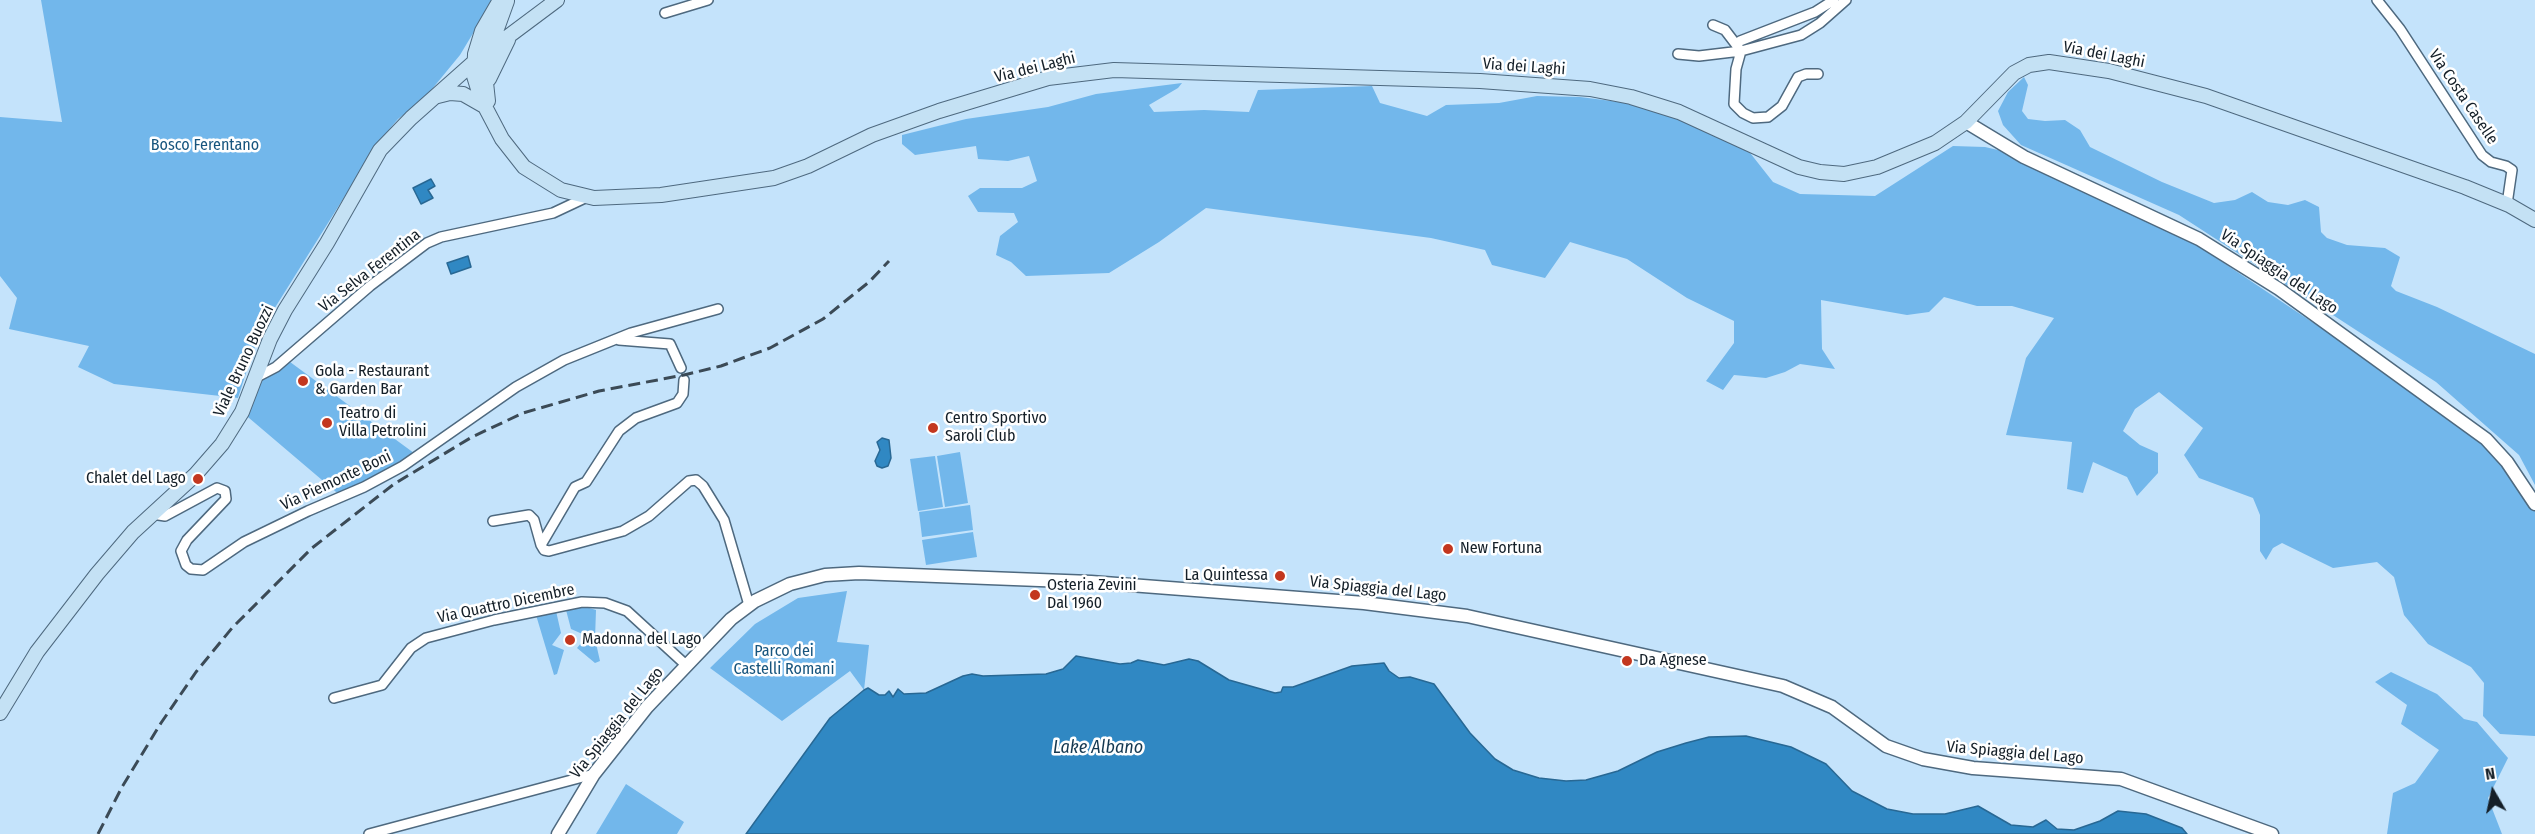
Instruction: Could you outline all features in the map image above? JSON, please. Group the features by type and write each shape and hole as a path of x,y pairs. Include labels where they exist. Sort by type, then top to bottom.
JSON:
{"main road":[{"path":"436,97 474,62 557,0"},
{"path":"504,3 509,17 516,21 531,19"},
{"name":"Via dei Laghi","path":"504,3 482,31 474,62 476,84 487,111 505,145 530,171 561,190 587,197 661,195 774,178 808,166 872,135 916,118 1048,78 1101,71 1480,81 1579,88 1618,94 1670,109 1792,164 1831,174 1861,172 1902,158 1935,142 1966,122 2005,80 2021,69 2044,62 2071,64 2190,91 2465,187 2507,204 2535,220"},
{"name":"Via dei Laghi","path":"487,111 484,73 488,51 504,3"},
{"path":"436,97 482,31"},
{"path":"486,90 497,60 513,33"},
{"path":"436,97 450,93 463,94 487,111"},
{"name":"Viale Bruno Buozzi","path":"0,713 37,652 97,574 152,514 195,475 222,444 242,412 285,310 327,243 371,164 395,133 436,97"}],"street":[{"path":"665,13 708,0"},
{"path":"1741,46 1815,12 1834,0"},
{"path":"1678,54 1699,56 1801,35 1820,23 1846,0"},
{"name":"Via Costa Caselle","path":"2377,0 2400,28 2482,155 2491,162 2512,170 2507,204"},
{"path":"1713,25 1725,30 1741,46"},
{"path":"1741,46 1736,69 1734,101 1737,108 1753,118 1762,119 1776,112 1800,76 1818,74"},
{"name":"Via Spiaggia del Lago","path":"1966,122 2024,157 2192,235 2279,289 2486,439 2507,462 2535,504"},
{"name":"Via Selva Ferentina","path":"255,378 276,367 370,286 427,243 441,237 558,212 587,197"},
{"name":"Via Piemonte Boni","path":"152,514 165,516 214,489 219,488 225,491 226,499 187,540 181,551 186,565 191,569 203,570 261,533 375,482 442,440 528,379 564,360 612,340 718,309"},
{"path":"612,340 670,344 681,368"},
{"path":"541,545 576,485 586,482 619,431 636,418 676,403 683,394 684,380"},
{"path":"493,521 529,515 534,520 541,545 544,550 549,551 627,530 649,516 688,481 696,480 710,495 724,520 749,605"},
{"name":"Via Spiaggia del Lago","path":"558,834 594,774 647,707 724,625 749,605 801,580 825,575 859,573 1083,581 1364,603 1454,613 1783,686 1832,707 1886,746 1931,761 1985,770 2121,779 2272,834"},
{"name":"Via Quattro Dicembre","path":"334,698 382,685 410,649 423,639 494,620 582,602 605,603 627,610 686,665"},
{"path":"369,834 594,774"}],"green space":[{"name":"Bosco Ferentano","path":"41,0 493,0 460,55 423,100 398,119 380,140 271,314 253,351 238,398 114,384 78,367 89,346 9,329 17,298 0,276 0,117 62,122"},
{"path":"2024,77 2028,85 2022,111 2028,119 2065,120 2080,130 2090,147 2162,182 2214,203 2235,200 2252,192 2268,202 2288,205 2305,200 2319,207 2321,232 2327,238 2347,245 2385,248 2400,257 2391,286 2396,291 2437,307 2535,354 2535,485 2519,455 2436,382 2179,215 2021,145 2003,125 1998,111 2008,92"},
{"path":"1182,83 1178,88 1149,105 1154,112 1204,110 1249,112 1258,90 1372,86 1380,103 1427,116 1446,105 1499,103 1537,96 1580,97 1635,104 1686,122 1747,149 1773,182 1800,194 1875,196 1953,146 1985,147 2011,153 2170,227 2336,338 2482,442 2507,469 2535,508 2535,736 2500,734 2483,716 2484,683 2471,667 2428,644 2404,615 2394,577 2377,562 2333,568 2282,543 2273,548 2266,560 2260,551 2260,515 2253,498 2199,478 2184,455 2203,428 2159,392 2135,409 2123,431 2140,445 2158,453 2158,473 2137,496 2127,477 2093,462 2083,493 2067,489 2072,442 2006,435 2026,358 2054,318 2012,306 1977,306 1944,297 1929,312 1907,315 1821,300 1822,349 1835,369 1800,364 1766,378 1734,375 1723,390 1706,381 1734,343 1734,321 1687,298 1627,259 1570,242 1545,278 1492,265 1485,250 1431,238 1206,208 1159,242 1109,273 1026,276 1011,262 996,255 1000,236 1018,222 1014,213 978,212 968,196 980,188 1022,188 1037,181 1029,156 1008,161 978,159 976,146 915,155 902,144 902,135 966,119 1048,107 1096,94"},
{"path":"286,359 418,456 342,497 242,412 255,378"},
{"path":"960,452 968,503 945,507 937,456"},
{"path":"935,456 943,507 918,511 910,459"},
{"path":"970,505 973,530 922,537 919,512"},
{"path":"973,532 977,557 926,565 922,540"},
{"name":"Parco dei Castelli Romani","path":"847,591 837,642 869,645 864,690 850,671 782,721 710,668 755,624 798,598"},
{"path":"586,607 596,610 595,639 600,661 595,663 577,648 587,636 571,629 566,610"},
{"path":"556,611 561,633 552,645 564,650 557,674 554,675 536,615"},
{"path":"2391,672 2437,694 2464,719 2477,722 2508,758 2488,798 2502,834 2387,834 2393,793 2415,783 2439,750 2401,724 2407,705 2375,682"},
{"path":"626,784 684,822 677,834 596,834"}],"water":[{"path":"431,179 435,186 428,190 433,198 421,204 413,188"},
{"path":"468,256 471,267 451,274 447,263"},
{"path":"882,438 889,440 891,458 888,466 882,468 877,466 875,461 880,450 877,442"},
{"name":"Lake Albano","path":"1076,656 1120,664 1138,660 1164,665 1189,659 1198,661 1229,680 1275,693 1281,692 1283,687 1293,687 1352,666 1384,663 1389,671 1399,678 1410,677 1434,684 1470,733 1495,759 1513,770 1539,778 1566,781 1586,780 1618,771 1657,752 1686,743 1709,737 1746,736 1791,747 1826,764 1852,791 1887,809 1913,814 1945,814 1978,806 2011,825 2033,827 2046,820 2057,829 2074,830 2100,821 2118,811 2146,814 2182,828 2187,834 746,834 830,718 864,690 868,688 879,695 885,695 889,691 893,697 898,689 904,694 926,693 972,674 983,676 1046,674 1063,669"}],"railway":[{"path":"98,834 122,787 161,723 196,672 232,628 312,548 394,484 472,437 523,413 599,391 721,366 770,348 823,319 869,282 889,261"}],"place":[{"name":"Gola - Restaurant & Garden Bar","path":"303,381"},
{"name":"Teatro di Villa Petrolini","path":"327,423"},
{"name":"Centro Sportivo Saroli Club","path":"933,428"},
{"name":"Chalet del Lago","path":"198,479"},
{"name":"New Fortuna","path":"1448,549"},
{"name":"La Quintessa","path":"1280,576"},
{"name":"Osteria Zevini Dal 1960","path":"1035,595"},
{"name":"Madonna del Lago","path":"570,640"},
{"name":"Da Agnese","path":"1627,661"}]}
